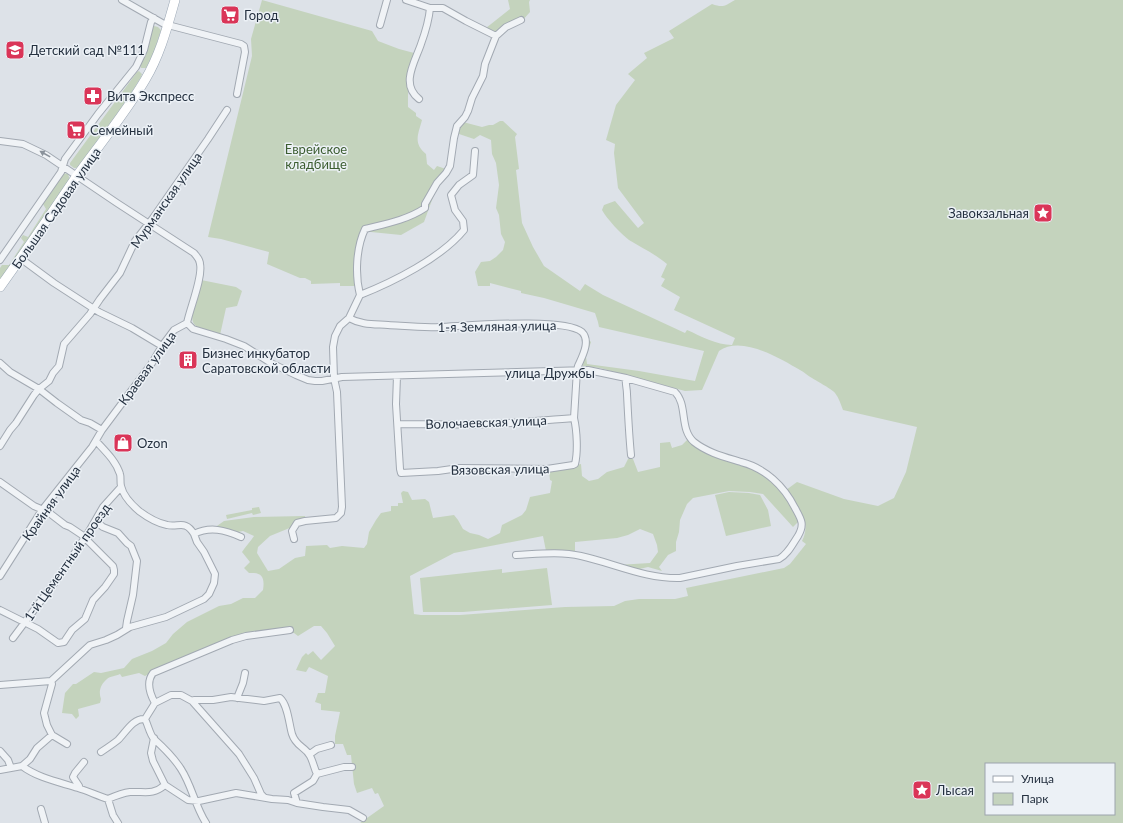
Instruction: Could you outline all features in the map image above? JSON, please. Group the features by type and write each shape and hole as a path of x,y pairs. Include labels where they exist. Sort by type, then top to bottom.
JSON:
{"main road":[{"name":"Большая Садовая улица","path":"0,287 145,80 159,52 175,0"}],"street":[{"path":"122,0 168,25 244,46 245,52 237,94"},
{"path":"380,25 387,0"},
{"path":"406,0 430,8 443,8 496,36"},
{"path":"419,99 413,92 410,80 416,56 425,31 430,8"},
{"path":"0,260 61,172 65,159 98,114 136,67 144,50 154,18"},
{"path":"294,539 292,531 297,524 305,521 336,518 341,513 337,392 334,378 333,347 335,336 340,326 350,318 360,295 358,256 365,229 401,219 425,208 425,204 437,183 450,166 454,138 458,126 465,117 472,98 483,76 485,64 496,36 506,27 521,20"},
{"name":"Мурманская улица","path":"0,446 39,389 49,381 59,366 64,344 94,309 100,298 120,273 135,241 148,225 227,110"},
{"path":"0,141 23,144 46,155 148,225"},
{"path":"360,295 384,285 420,265 440,252 456,239 464,230 463,221 455,210 451,195 459,186 473,175 475,151"},
{"name":"Краевая улица","path":"102,430 152,363 174,330 187,323 199,279 201,266 194,253 148,225"},
{"path":"20,258 54,283 94,309 132,328 162,346"},
{"name":"1-я Земляная улица","path":"350,318 373,324 418,327 504,324 562,325 582,332 585,337 586,344 577,370 574,418 576,425 575,464"},
{"name":"улица Дружбы","path":"187,323 193,329 244,346 271,363 296,375 314,381 334,378 588,370 626,378 675,392 681,402 686,428 691,438 708,451 728,459 756,467 770,476 792,500 801,518 802,529 791,548 784,556 772,560 680,578 637,572 579,555 550,553 516,555"},
{"path":"0,363 10,372 39,389 81,420 90,422 102,430"},
{"path":"397,376 396,404 398,424"},
{"path":"626,378 628,430 631,455"},
{"name":"Волочаевская улица","path":"398,424 489,424 574,418"},
{"name":"Вязовская улица","path":"398,424 401,473 438,472 459,468 547,469 575,464"},
{"name":"Крайняя улица","path":"0,576 42,510 96,441 102,430"},
{"path":"0,686 51,681 90,645 117,635 126,628 166,617 204,599 209,594 214,583 215,574 192,530 180,524 169,526 159,523 140,512 125,495 121,487 120,474 111,457 96,441"},
{"path":"0,482 34,506 48,512 65,525 85,537 113,566 114,570 114,574 93,600 85,619 72,630 64,642 58,643 38,629 0,610"},
{"name":"1-й Цементный проезд","path":"13,638 58,578 103,508 121,487"},
{"path":"95,521 103,527 118,533 126,543 131,546 137,561 133,595 126,628"},
{"path":"194,534 204,530 217,530 229,531 241,537"},
{"path":"155,704 151,695 149,683 153,673 232,640 246,636 287,632 290,630"},
{"path":"237,698 244,683 245,673"},
{"path":"51,681 52,684 44,713 47,725 52,735 67,744"},
{"path":"146,719 155,704 171,696 182,695 192,701 239,754 264,797"},
{"path":"192,701 231,698 264,701 280,698 282,699 294,740 310,754 317,774"},
{"path":"101,752 117,740 135,722 140,719 146,719"},
{"path":"146,719 154,738 164,747 181,769 187,780 194,801 206,823"},
{"path":"0,770 22,766 30,759 37,748 52,735"},
{"path":"154,738 151,753 153,761 165,785 188,800 194,801 236,793 349,810 362,818"},
{"path":"310,754 317,749 331,745"},
{"path":"0,751 8,760 11,768"},
{"path":"79,788 73,777 84,762"},
{"path":"22,766 30,772 58,783 79,788 108,799 128,792 144,793 154,791 165,785"},
{"path":"297,803 294,793 313,781 317,774 344,767 352,767"},
{"path":"108,799 113,815 118,823"},
{"path":"41,809 45,823"}],"green space":[{"name":"Еврейское кладбище","path":"262,0 372,31 378,41 414,53 409,80 408,107 422,120 418,134 418,142 419,146 426,154 427,164 434,170 437,166 446,169 432,184 436,189 424,222 401,235 361,231 355,263 356,286 340,286 340,283 311,284 311,281 305,278 300,278 267,264 269,252 208,237 252,56 251,39"},
{"path":"508,0 530,0 530,12 522,21 494,32 486,28 510,9"},
{"path":"735,0 1123,0 1123,823 360,823 384,806 378,793 375,794 372,788 357,793 354,784 351,755 347,755 343,744 335,744 335,736 340,712 321,710 321,704 315,702 318,693 325,693 328,676 309,667 306,672 296,670 302,657 306,653 308,655 313,651 321,660 335,646 321,626 314,626 298,636 294,633 246,635 160,668 145,676 139,673 122,677 120,674 111,677 102,685 100,690 100,703 78,709 79,716 76,719 72,714 62,713 65,693 73,684 76,684 94,672 101,673 124,668 132,659 152,651 166,643 173,634 187,622 219,606 231,604 243,598 255,598 263,590 262,576 257,573 249,573 244,568 250,562 242,552 254,536 243,531 228,534 214,528 224,521 254,517 305,516 306,523 270,536 258,547 257,553 268,571 279,569 295,558 305,556 306,546 327,545 330,548 342,546 364,548 367,544 369,532 381,513 391,511 391,506 398,506 398,503 403,503 401,493 403,491 408,492 412,500 425,499 429,502 433,518 454,515 463,529 488,539 500,533 502,525 522,515 526,510 530,497 550,493 552,481 550,480 549,471 581,464 582,476 589,481 598,479 607,472 624,467 628,459 633,459 638,472 660,467 660,443 670,442 672,448 682,445 688,439 755,468 769,477 790,501 799,521 793,527 763,494 729,491 693,498 687,504 680,520 676,551 668,555 659,567 662,571 648,567 635,570 617,565 650,563 658,552 653,534 640,529 628,535 617,538 575,542 575,553 546,551 543,536 454,553 410,576 414,614 460,615 565,607 614,606 625,601 639,599 675,599 688,596 686,588 784,568 790,564 806,544 802,541 805,532 805,523 786,490 797,482 844,499 878,506 894,498 906,472 917,427 843,410 838,397 831,390 802,371 771,354 749,347 728,347 719,351 702,390 685,391 600,368 583,366 587,338 591,342 586,357 587,364 695,381 704,351 599,327 595,313 521,293 521,291 490,283 490,286 478,286 475,272 481,262 490,261 496,257 503,250 505,242 501,234 499,215 496,208 499,185 496,163 492,154 491,140 480,135 474,139 456,133 463,122 482,127 503,121 517,134 515,137 519,169 516,170 522,223 544,266 580,291 585,284 603,295 685,333 687,330 714,342 732,345 735,338 674,310 680,297 661,286 665,279 661,277 667,264 629,240 618,230 602,210 604,205 615,201 638,228 644,223 618,188 614,153 615,144 606,140 616,105 635,80 628,74 647,58 644,53 674,38 669,31 712,4 719,6 726,5"},
{"path":"154,26 161,30 154,52 146,68 141,68 140,64 147,52 152,28"},
{"path":"139,71 142,74 141,77 127,100 78,167 74,168 70,165 70,163"},
{"path":"63,173 68,174 69,180 0,280 0,268 2,265 9,265 24,242 21,238 23,235 28,237 46,209 43,204"},
{"path":"201,280 236,287 242,291 237,306 226,308 220,335 201,329 193,323 192,311"},
{"path":"729,492 760,495 768,510 771,526 726,536 715,495"},
{"path":"259,507 261,513 253,515 252,513 227,519 226,515 252,510 252,508"},
{"path":"547,568 552,605 463,612 423,612 420,578 502,569 502,573"}],"place":[{"name":"Город","path":"230,15"},
{"name":"Детский сад №111","path":"15,50"},
{"name":"Вита Экспресс","path":"93,96"},
{"name":"Семейный","path":"76,130"},
{"name":"Завокзальная","path":"1043,213"},
{"name":"Бизнес инкубатор Саратовской области","path":"188,360"},
{"name":"Ozon","path":"123,443"},
{"name":"Лысая","path":"922,790"}]}
